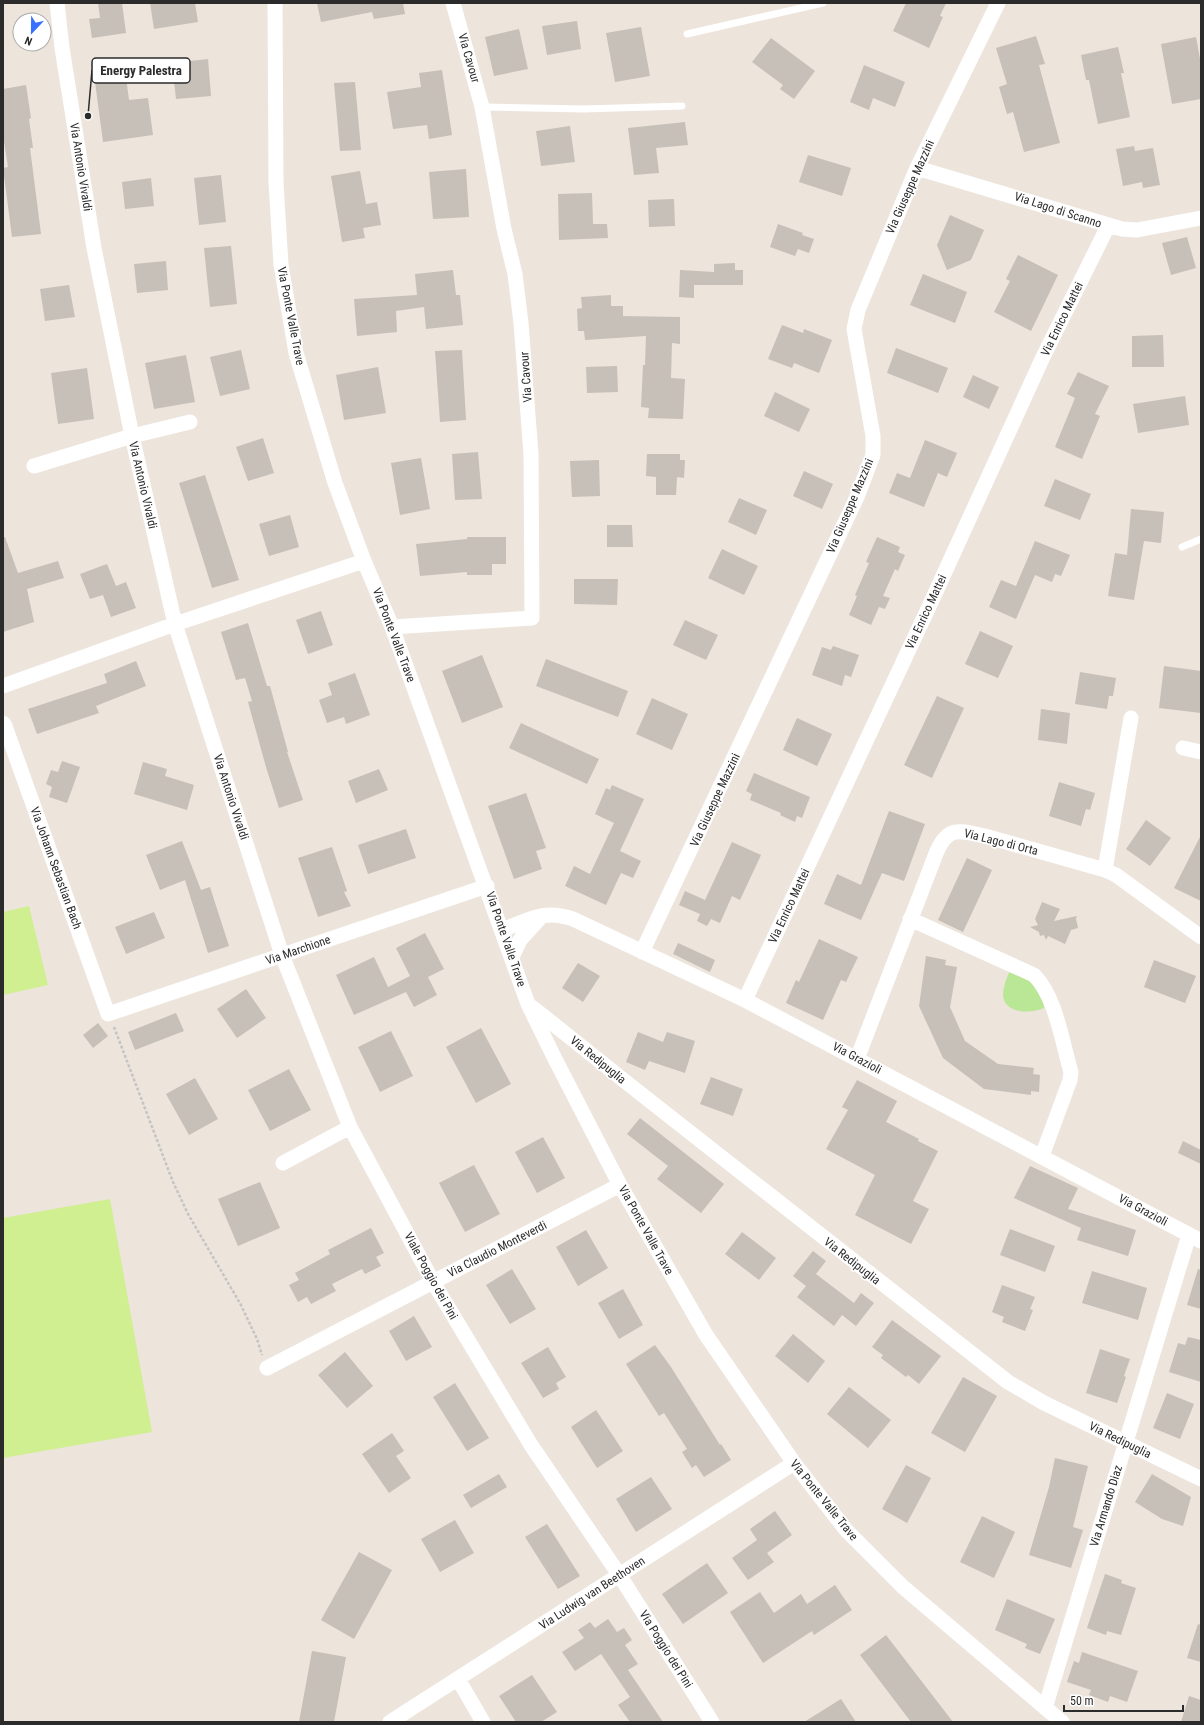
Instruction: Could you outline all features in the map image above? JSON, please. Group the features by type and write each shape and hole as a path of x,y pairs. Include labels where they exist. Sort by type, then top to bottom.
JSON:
{"street":[{"name":"Via Antonio Vivaldi","path":"57,3 62,48 94,248 132,436 175,624 282,955"},
{"name":"Via Ponte Valle Trave","path":"275,3 276,183 281,266 296,353 334,483 364,561 392,627 503,930 528,1004 620,1185 706,1335 794,1463 846,1530 903,1587 1062,1722"},
{"name":"Via Cavour","path":"392,627 532,618 531,454 526,372 515,274 504,229 482,107 453,3"},
{"name":"Via Giuseppe Mazzini","path":"642,952 720,790 857,496 873,455 873,436 854,329 858,310 917,168 998,3"},
{"name":"Via Lago di Scanno","path":"917,168 1032,201 1108,226 1137,230 1201,218"},
{"name":"Via Enrico Mattei","path":"745,1000 933,598 1043,357 1108,226"},
{"path":"34,466 132,436 190,422"},
{"path":"3,686 175,624 364,561"},
{"path":"1105,870 1131,718"},
{"name":"Via Johann Sebastian Bach","path":"3,723 8,733 108,1014"},
{"path":"1183,748 1201,752"},
{"name":"Via Lago di Orta","path":"857,1059 937,851 942,842 950,833 967,832 985,836 1105,870 1116,875 1201,937"},
{"name":"Via Marchione","path":"108,1014 487,886"},
{"path":"512,957 520,940 544,914"},
{"name":"Via Grazioli","path":"503,930 544,914 556,914 573,919 745,1000 1195,1238"},
{"path":"910,919 1034,976 1040,982 1050,999 1070,1072 1070,1080 1042,1156"},
{"name":"Viale Poggio dei Pini","path":"282,955 350,1127 433,1282 531,1445 620,1576"},
{"name":"Via Redipuglia","path":"528,1004 630,1086 1008,1382 1044,1403 1201,1479"},
{"path":"283,1163 350,1127"},
{"name":"Via Claudio Monteverdi","path":"267,1368 620,1185"},
{"name":"Via Armando Diaz","path":"1046,1708 1125,1443 1195,1238"},
{"name":"Via Ludwig van Beethoven","path":"390,1722 620,1576 794,1463"},
{"name":"Via Poggio dei Pini","path":"620,1576 712,1722"},
{"path":"458,1679 483,1722"}],"lane":[{"path":"687,34 823,3"},
{"path":"482,107 584,109 682,106"},
{"path":"1182,548 1201,539"}],"path":[{"path":"108,1014 173,1182 188,1214 241,1305 257,1340 267,1368"}],"green space":[{"path":"29,906 48,985 3,995 3,912"},
{"path":"1010,970 1030,979 1043,999 1044,1008 1026,1012 1013,1009 1008,1006 1003,992"},
{"path":"110,1199 152,1432 3,1458 3,1218"}],"building":[{"path":"98,3 122,3 126,33 92,38 89,19 100,18"},
{"path":"150,3 195,3 198,22 154,29"},
{"path":"317,3 403,3 405,14 374,19 372,12 321,22"},
{"path":"906,3 946,3 940,16 943,17 929,48 893,31"},
{"path":"577,21 581,49 547,55 542,26"},
{"path":"641,27 650,76 615,82 606,33"},
{"path":"519,29 528,69 494,76 485,37"},
{"path":"1036,36 1045,64 1039,65 1060,143 1024,152 1013,112 1007,114 999,87 1007,84 996,48"},
{"path":"1196,37 1201,64 1201,99 1172,104 1161,44"},
{"path":"771,38 815,71 794,99 780,89 783,85 752,62"},
{"path":"1118,47 1124,73 1121,73 1130,117 1098,124 1089,80 1086,80 1081,55"},
{"path":"208,59 211,96 176,99 172,63"},
{"path":"124,62 129,100 148,98 153,135 103,142 93,67"},
{"path":"864,65 905,82 895,107 873,98 869,110 850,102"},
{"path":"442,70 452,135 429,139 427,125 393,129 387,92 421,87 419,73"},
{"path":"355,82 361,150 340,151 334,83"},
{"path":"26,85 31,118 29,119 33,148 30,148 41,234 12,237 3,168 8,167 3,135 3,89"},
{"path":"685,122 688,145 656,148 659,173 634,175 628,128"},
{"path":"570,126 575,162 541,166 536,131"},
{"path":"1134,146 1135,151 1153,148 1160,185 1143,188 1142,182 1123,186 1116,149"},
{"path":"808,155 851,168 842,196 799,182"},
{"path":"466,169 469,217 433,219 429,172"},
{"path":"360,171 366,204 377,202 381,225 363,228 365,238 342,242 331,176"},
{"path":"221,175 226,222 199,225 194,178"},
{"path":"151,178 154,206 125,209 122,182"},
{"path":"592,193 593,224 607,224 608,238 559,240 558,194"},
{"path":"674,199 675,226 649,227 648,200"},
{"path":"950,215 984,230 971,260 947,270 937,245"},
{"path":"778,224 803,233 802,235 814,239 809,253 798,249 795,256 770,247"},
{"path":"1187,237 1196,268 1171,275 1162,243"},
{"path":"231,246 237,304 210,307 204,248"},
{"path":"1018,255 1058,275 1031,331 994,312 1010,281 1006,279"},
{"path":"166,261 168,290 137,293 134,264"},
{"path":"735,263 735,270 743,270 743,285 694,285 694,298 679,297 680,270 714,272 714,264"},
{"path":"453,270 456,295 460,295 463,325 426,329 424,307 396,311 397,332 357,336 354,299 417,295 415,274"},
{"path":"923,274 967,292 955,323 910,305"},
{"path":"69,285 75,317 45,321 40,289"},
{"path":"611,295 611,306 623,306 623,316 680,317 680,344 672,343 671,378 685,379 683,419 648,418 649,408 641,407 646,336 585,340 584,331 578,331 577,309 582,308 581,297"},
{"path":"782,325 803,333 804,329 832,340 819,373 794,363 792,368 768,359"},
{"path":"1163,335 1164,367 1132,367 1132,336"},
{"path":"896,348 948,368 938,393 887,373"},
{"path":"241,350 250,389 220,396 210,357"},
{"path":"462,350 466,420 440,422 435,351"},
{"path":"186,355 195,402 154,409 145,363"},
{"path":"617,366 618,392 587,393 586,367"},
{"path":"378,367 386,413 344,420 336,375"},
{"path":"87,368 94,419 58,424 51,373"},
{"path":"1078,372 1109,386 1095,414 1100,416 1082,459 1055,447 1075,398 1067,394"},
{"path":"973,375 999,387 989,409 963,397"},
{"path":"775,392 810,409 799,432 764,416"},
{"path":"1185,396 1189,425 1138,433 1133,404"},
{"path":"263,438 274,473 248,481 236,447"},
{"path":"925,440 957,453 947,477 938,473 924,507 889,493 897,473 910,478"},
{"path":"478,452 482,499 455,500 452,454"},
{"path":"647,454 680,454 680,460 685,460 684,478 677,477 676,495 656,495 656,477 646,476"},
{"path":"421,458 430,509 400,515 391,463"},
{"path":"599,460 600,496 572,497 570,461"},
{"path":"804,471 833,484 822,509 793,496"},
{"path":"205,475 239,580 212,588 179,483"},
{"path":"1055,479 1091,494 1080,520 1044,506"},
{"path":"739,498 767,510 756,535 728,522"},
{"path":"1131,509 1164,512 1161,543 1144,541 1134,600 1108,596 1115,553 1127,555"},
{"path":"290,515 299,547 269,556 259,524"},
{"path":"607,525 632,525 633,547 607,547"},
{"path":"3,537 5,537 18,573 58,561 64,578 27,589 34,622 3,632"},
{"path":"467,537 506,537 506,564 492,564 492,575 467,575 467,572 420,576 416,544 467,539"},
{"path":"877,537 900,547 898,552 905,555 898,571 895,569 883,596 890,598 885,609 879,607 871,625 849,615 857,596 855,595 869,563 866,562"},
{"path":"1035,541 1070,555 1061,576 1055,574 1052,582 1035,575 1016,619 989,607 1001,580 1016,586"},
{"path":"722,549 758,566 744,595 708,578"},
{"path":"107,564 116,586 126,582 136,608 111,617 103,595 90,599 80,574"},
{"path":"574,579 618,579 617,605 574,604"},
{"path":"321,611 333,645 308,654 296,620"},
{"path":"685,620 718,635 706,660 673,645"},
{"path":"248,623 267,686 270,686 287,752 303,800 279,808 248,702 252,701 245,678 236,680 221,632"},
{"path":"980,631 1013,646 998,678 965,664"},
{"path":"833,646 859,655 851,677 845,675 842,686 812,675 822,647 831,650"},
{"path":"482,655 503,707 462,723 442,671"},
{"path":"546,659 628,691 618,717 536,686"},
{"path":"136,661 146,686 96,706 99,713 37,734 28,709 107,683 104,674"},
{"path":"1164,666 1201,671 1201,713 1159,708"},
{"path":"1080,672 1116,678 1113,696 1109,696 1107,709 1075,704"},
{"path":"355,673 370,715 346,724 344,717 327,723 319,700 332,695 328,683"},
{"path":"937,696 964,708 932,778 904,765"},
{"path":"652,698 688,714 672,750 636,734"},
{"path":"1041,709 1070,713 1067,744 1038,740"},
{"path":"797,718 832,734 817,766 783,750"},
{"path":"521,723 599,759 587,784 509,748"},
{"path":"62,761 80,767 67,803 49,797 52,787 46,784 51,770 58,772"},
{"path":"143,762 167,769 165,776 194,785 187,810 134,794"},
{"path":"379,769 388,790 356,803 348,781"},
{"path":"754,773 810,797 802,818 797,816 795,822 780,815 781,813 750,800 752,794 746,791"},
{"path":"1059,782 1095,793 1090,810 1086,809 1081,826 1049,816"},
{"path":"612,785 644,799 620,851 641,861 633,878 621,873 606,905 565,886 574,866 590,874 614,823 595,814 606,788 610,790"},
{"path":"526,793 546,848 536,851 542,869 514,879 488,806"},
{"path":"889,811 925,824 904,881 882,873 861,920 824,904 837,874 861,885"},
{"path":"1146,820 1171,838 1150,866 1126,849"},
{"path":"406,829 416,858 368,874 358,845"},
{"path":"1201,835 1201,901 1174,888"},
{"path":"182,841 201,890 210,887 229,946 208,953 185,880 160,890 146,855"},
{"path":"732,842 761,855 740,900 732,896 720,923 711,919 707,926 697,921 700,914 679,905 685,891 705,900"},
{"path":"332,847 347,891 344,892 351,906 318,917 298,858"},
{"path":"967,858 992,870 963,932 938,920"},
{"path":"1042,902 1060,909 1054,921 1077,916 1076,919 1078,928 1071,930 1065,944 1048,936 1046,940 1044,935 1040,936 1039,932 1030,927 1038,925 1035,919"},
{"path":"154,912 165,938 126,954 115,927"},
{"path":"425,933 444,969 428,977 437,995 414,1007 406,992 354,1015 336,975 374,957 388,987 410,976 396,948"},
{"path":"819,939 858,957 846,982 841,980 823,1020 786,1003 796,980 799,982"},
{"path":"678,943 715,960 710,972 673,954"},
{"path":"926,956 946,960 945,965 957,967 950,1007 965,1041 998,1064 1034,1068 1033,1074 1040,1075 1039,1092 1031,1091 1031,1095 984,1089 943,1058 919,1006"},
{"path":"1154,960 1196,976 1185,1003 1144,987"},
{"path":"578,963 600,976 583,1002 562,988"},
{"path":"246,989 266,1018 237,1038 217,1009"},
{"path":"176,1013 184,1031 135,1050 128,1032"},
{"path":"98,1023 108,1036 93,1048 83,1035"},
{"path":"481,1028 511,1084 476,1103 446,1047"},
{"path":"391,1031 413,1076 380,1092 358,1047"},
{"path":"638,1032 663,1042 667,1032 695,1041 685,1073 649,1061 645,1070 626,1062"},
{"path":"289,1069 311,1110 270,1131 248,1090"},
{"path":"711,1077 743,1089 733,1116 700,1104"},
{"path":"195,1078 218,1119 189,1135 166,1094"},
{"path":"857,1080 897,1101 886,1122 919,1139 918,1141 938,1151 913,1201 929,1209 911,1244 855,1215 875,1175 826,1149 848,1110 842,1107"},
{"path":"640,1118 724,1184 701,1213 657,1179 668,1166 627,1134"},
{"path":"543,1137 565,1178 537,1193 515,1152"},
{"path":"1183,1141 1201,1150 1201,1164 1178,1153"},
{"path":"474,1165 500,1214 465,1232 439,1183"},
{"path":"1030,1166 1078,1188 1068,1209 1136,1230 1128,1256 1077,1240 1081,1228 1014,1198"},
{"path":"260,1182 280,1228 238,1246 218,1199"},
{"path":"371,1228 384,1253 376,1257 381,1266 365,1274 362,1269 332,1284 336,1291 311,1304 307,1297 298,1302 289,1285 299,1280 295,1273 330,1254 328,1250"},
{"path":"1010,1229 1055,1246 1045,1272 1000,1255"},
{"path":"586,1230 608,1268 578,1286 556,1247"},
{"path":"742,1232 776,1258 759,1280 725,1254"},
{"path":"813,1251 826,1261 816,1274 854,1303 861,1293 874,1303 856,1326 842,1315 834,1326 797,1297 806,1286 793,1276"},
{"path":"512,1269 536,1309 510,1324 486,1285"},
{"path":"1198,1269 1201,1270 1201,1309 1187,1305"},
{"path":"1092,1271 1147,1288 1138,1320 1082,1303"},
{"path":"1002,1285 1035,1297 1030,1309 1033,1310 1025,1331 1002,1322 1004,1317 992,1312"},
{"path":"623,1289 643,1325 619,1339 598,1303"},
{"path":"414,1316 432,1347 406,1361 389,1331"},
{"path":"892,1320 941,1356 919,1384 908,1375 906,1377 881,1358 883,1355 872,1347"},
{"path":"793,1334 825,1361 808,1383 775,1356"},
{"path":"1188,1337 1201,1340 1201,1382 1169,1372 1178,1343 1185,1345"},
{"path":"655,1345 671,1367 731,1460 704,1477 696,1465 692,1468 682,1452 687,1449 664,1413 659,1416 626,1364"},
{"path":"548,1347 566,1377 556,1383 559,1389 543,1398 521,1363"},
{"path":"1100,1349 1130,1359 1124,1376 1126,1377 1117,1403 1086,1393"},
{"path":"345,1352 373,1386 347,1408 318,1375"},
{"path":"963,1377 997,1396 965,1452 931,1433"},
{"path":"455,1383 489,1438 467,1451 433,1397"},
{"path":"849,1387 891,1420 868,1448 827,1414"},
{"path":"1167,1393 1194,1404 1180,1439 1153,1428"},
{"path":"596,1410 623,1451 597,1468 571,1427"},
{"path":"392,1433 404,1451 396,1456 411,1478 389,1493 362,1454"},
{"path":"1055,1458 1088,1466 1073,1527 1083,1530 1071,1568 1029,1555 1049,1487"},
{"path":"906,1465 931,1478 907,1523 882,1509"},
{"path":"499,1474 507,1487 471,1508 463,1495"},
{"path":"1152,1474 1191,1497 1183,1526 1162,1519 1135,1502"},
{"path":"651,1477 672,1509 636,1532 616,1499"},
{"path":"775,1511 792,1535 767,1553 774,1562 748,1580 732,1558 757,1540 750,1529"},
{"path":"982,1516 1015,1532 994,1578 960,1562"},
{"path":"455,1520 474,1553 440,1572 421,1539"},
{"path":"547,1524 580,1576 558,1589 525,1537"},
{"path":"359,1552 392,1570 354,1639 321,1620"},
{"path":"707,1563 728,1593 683,1624 662,1594"},
{"path":"1105,1574 1122,1580 1121,1583 1136,1588 1121,1635 1107,1631 1106,1635 1087,1628"},
{"path":"835,1585 852,1610 814,1635 812,1631 763,1663 730,1612 760,1592 774,1613 801,1594 807,1604"},
{"path":"1007,1599 1055,1619 1040,1654 1025,1648 1027,1644 995,1630"},
{"path":"608,1619 617,1632 624,1628 632,1640 625,1645 638,1664 628,1670 663,1722 630,1722 618,1705 630,1697 601,1654 575,1671 562,1652 584,1638 578,1630 590,1622 595,1628"},
{"path":"1198,1624 1201,1625 1201,1662 1187,1658"},
{"path":"886,1635 953,1722 911,1722 860,1655"},
{"path":"312,1651 346,1657 334,1722 299,1722"},
{"path":"1082,1652 1138,1671 1127,1702 1110,1696 1108,1702 1089,1695 1091,1690 1067,1682 1074,1661 1079,1663"},
{"path":"532,1675 557,1712 541,1722 516,1722 499,1696"},
{"path":"1189,1696 1201,1700 1201,1722 1181,1722"},
{"path":"841,1699 856,1722 804,1722"}],"place":[{"name":"Energy Palestra","path":"88,116"}]}
